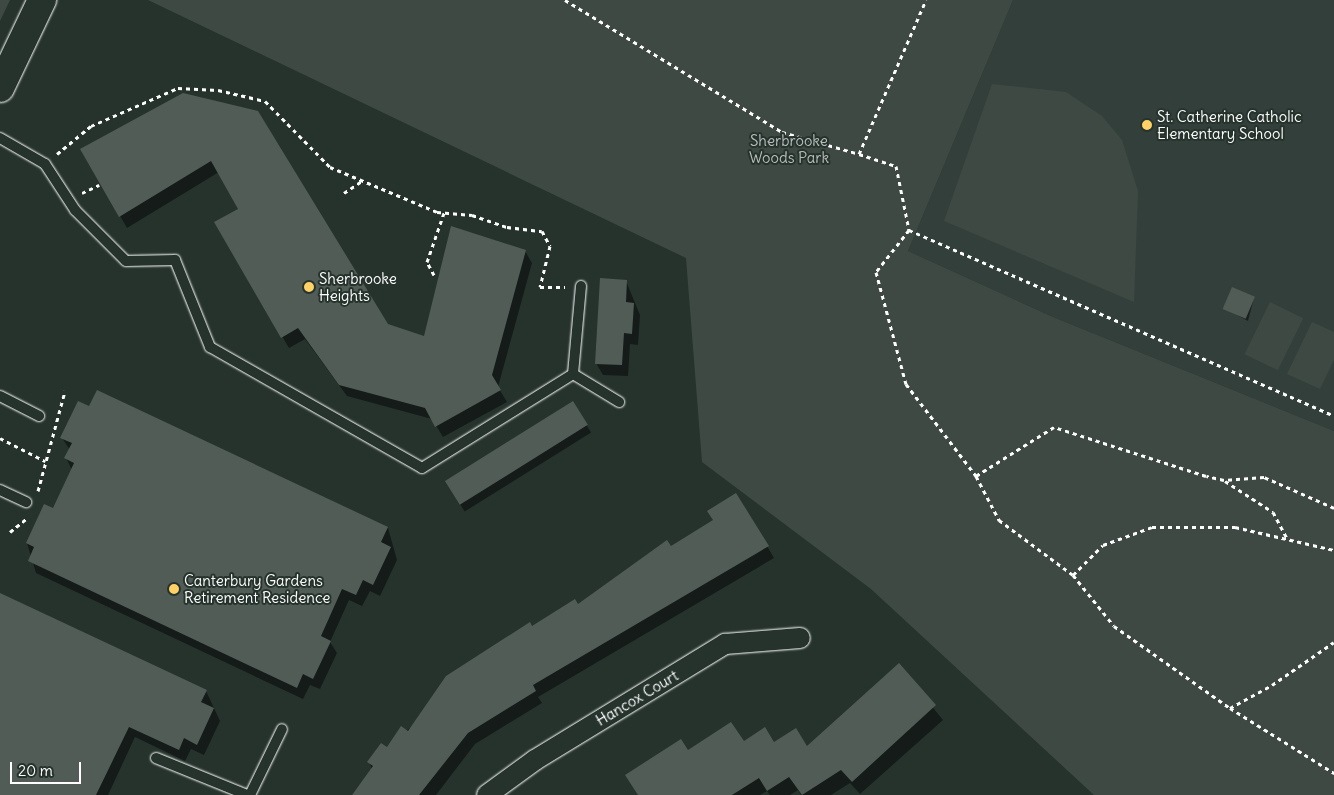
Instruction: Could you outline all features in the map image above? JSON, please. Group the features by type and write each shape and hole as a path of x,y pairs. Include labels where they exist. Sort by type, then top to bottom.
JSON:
{"main road":[{"path":"0,88 42,0"}],"street":[{"name":"Hancox Court","path":"487,795 535,760 725,644 800,638"}],"lane":[{"path":"0,138 45,164 75,210 126,261 175,260 210,347 422,468 572,374"},
{"path":"572,374 581,286"},
{"path":"572,374 619,402"},
{"path":"0,396 39,416"},
{"path":"0,490 30,503"},
{"path":"156,758 249,795 282,729"}],"path":[{"path":"565,0 782,132 896,166 909,230 876,272 906,384 976,476 999,520 1073,575 1114,626 1230,708 1334,773"},
{"path":"859,154 926,0"},
{"path":"45,164 91,126 178,88 218,90 265,101 330,166 363,181 444,213 542,231 550,246 540,287 581,286"},
{"path":"344,193 363,181"},
{"path":"434,274 427,262 444,213"},
{"path":"909,230 1334,416"},
{"path":"10,532 24,523 46,461 65,391"},
{"path":"976,476 1054,427 1224,480 1273,512 1287,538"},
{"path":"0,438 46,461"},
{"path":"1224,480 1264,477 1334,508"},
{"path":"1073,575 1103,545 1152,527 1234,527 1334,550"},
{"path":"1230,708 1272,685 1334,642"}],"shaded area":[{"name":"St. Catherine Catholic Elementary School","path":"1013,0 1334,0 1334,431 1053,317 908,251"}],"green space":[{"path":"0,0 10,0 0,21"},
{"name":"Sherbrooke Woods Park","path":"148,0 1013,0 908,251 1053,317 1334,431 1334,795 1094,795 871,589 702,462 686,258"},
{"path":"992,84 1066,92 1102,116 1122,140 1138,191 1134,302 944,221"},
{"path":"1270,302 1303,318 1278,370 1245,354"},
{"path":"1312,322 1334,332 1334,360 1320,389 1287,374"}],"building":[{"name":"Sherbrooke Heights","path":"183,93 258,111 388,324 424,336 451,226 526,250 492,375 501,390 435,427 425,408 339,385 298,328 281,338 214,222 238,209 211,161 119,217 80,149"},
{"path":"600,278 627,280 626,302 634,303 632,334 624,333 622,365 595,364"},
{"path":"1232,287 1255,297 1246,319 1223,309"},
{"name":"Canterbury Gardens Retirement Residence","path":"97,390 388,527 381,542 391,547 373,585 363,580 356,595 342,589 321,636 331,641 313,679 303,674 297,688 28,561 34,547 26,543 44,504 53,508 74,463 64,458 72,443 60,438 78,401 89,406"},
{"path":"573,401 588,425 460,505 445,481"},
{"path":"736,493 769,546 533,685 536,691 468,733 419,795 352,795 373,766 367,762 381,743 387,747 401,726 408,731 446,676 530,622 532,626 575,599 578,604 667,540 671,546 713,520 707,511"},
{"path":"0,593 207,690 201,702 214,708 197,745 184,738 179,750 129,727 96,795 0,795"},
{"path":"899,663 936,705 852,782 841,770 802,795 789,777 767,791 759,778 732,795 638,795 625,775 681,739 688,750 731,722 744,741 765,727 774,742 796,728 807,746"}],"place":[{"name":"St. Catherine Catholic Elementary School","path":"1147,125"},
{"name":"Sherbrooke Heights","path":"309,287"},
{"name":"Canterbury Gardens Retirement Residence","path":"174,589"}]}
